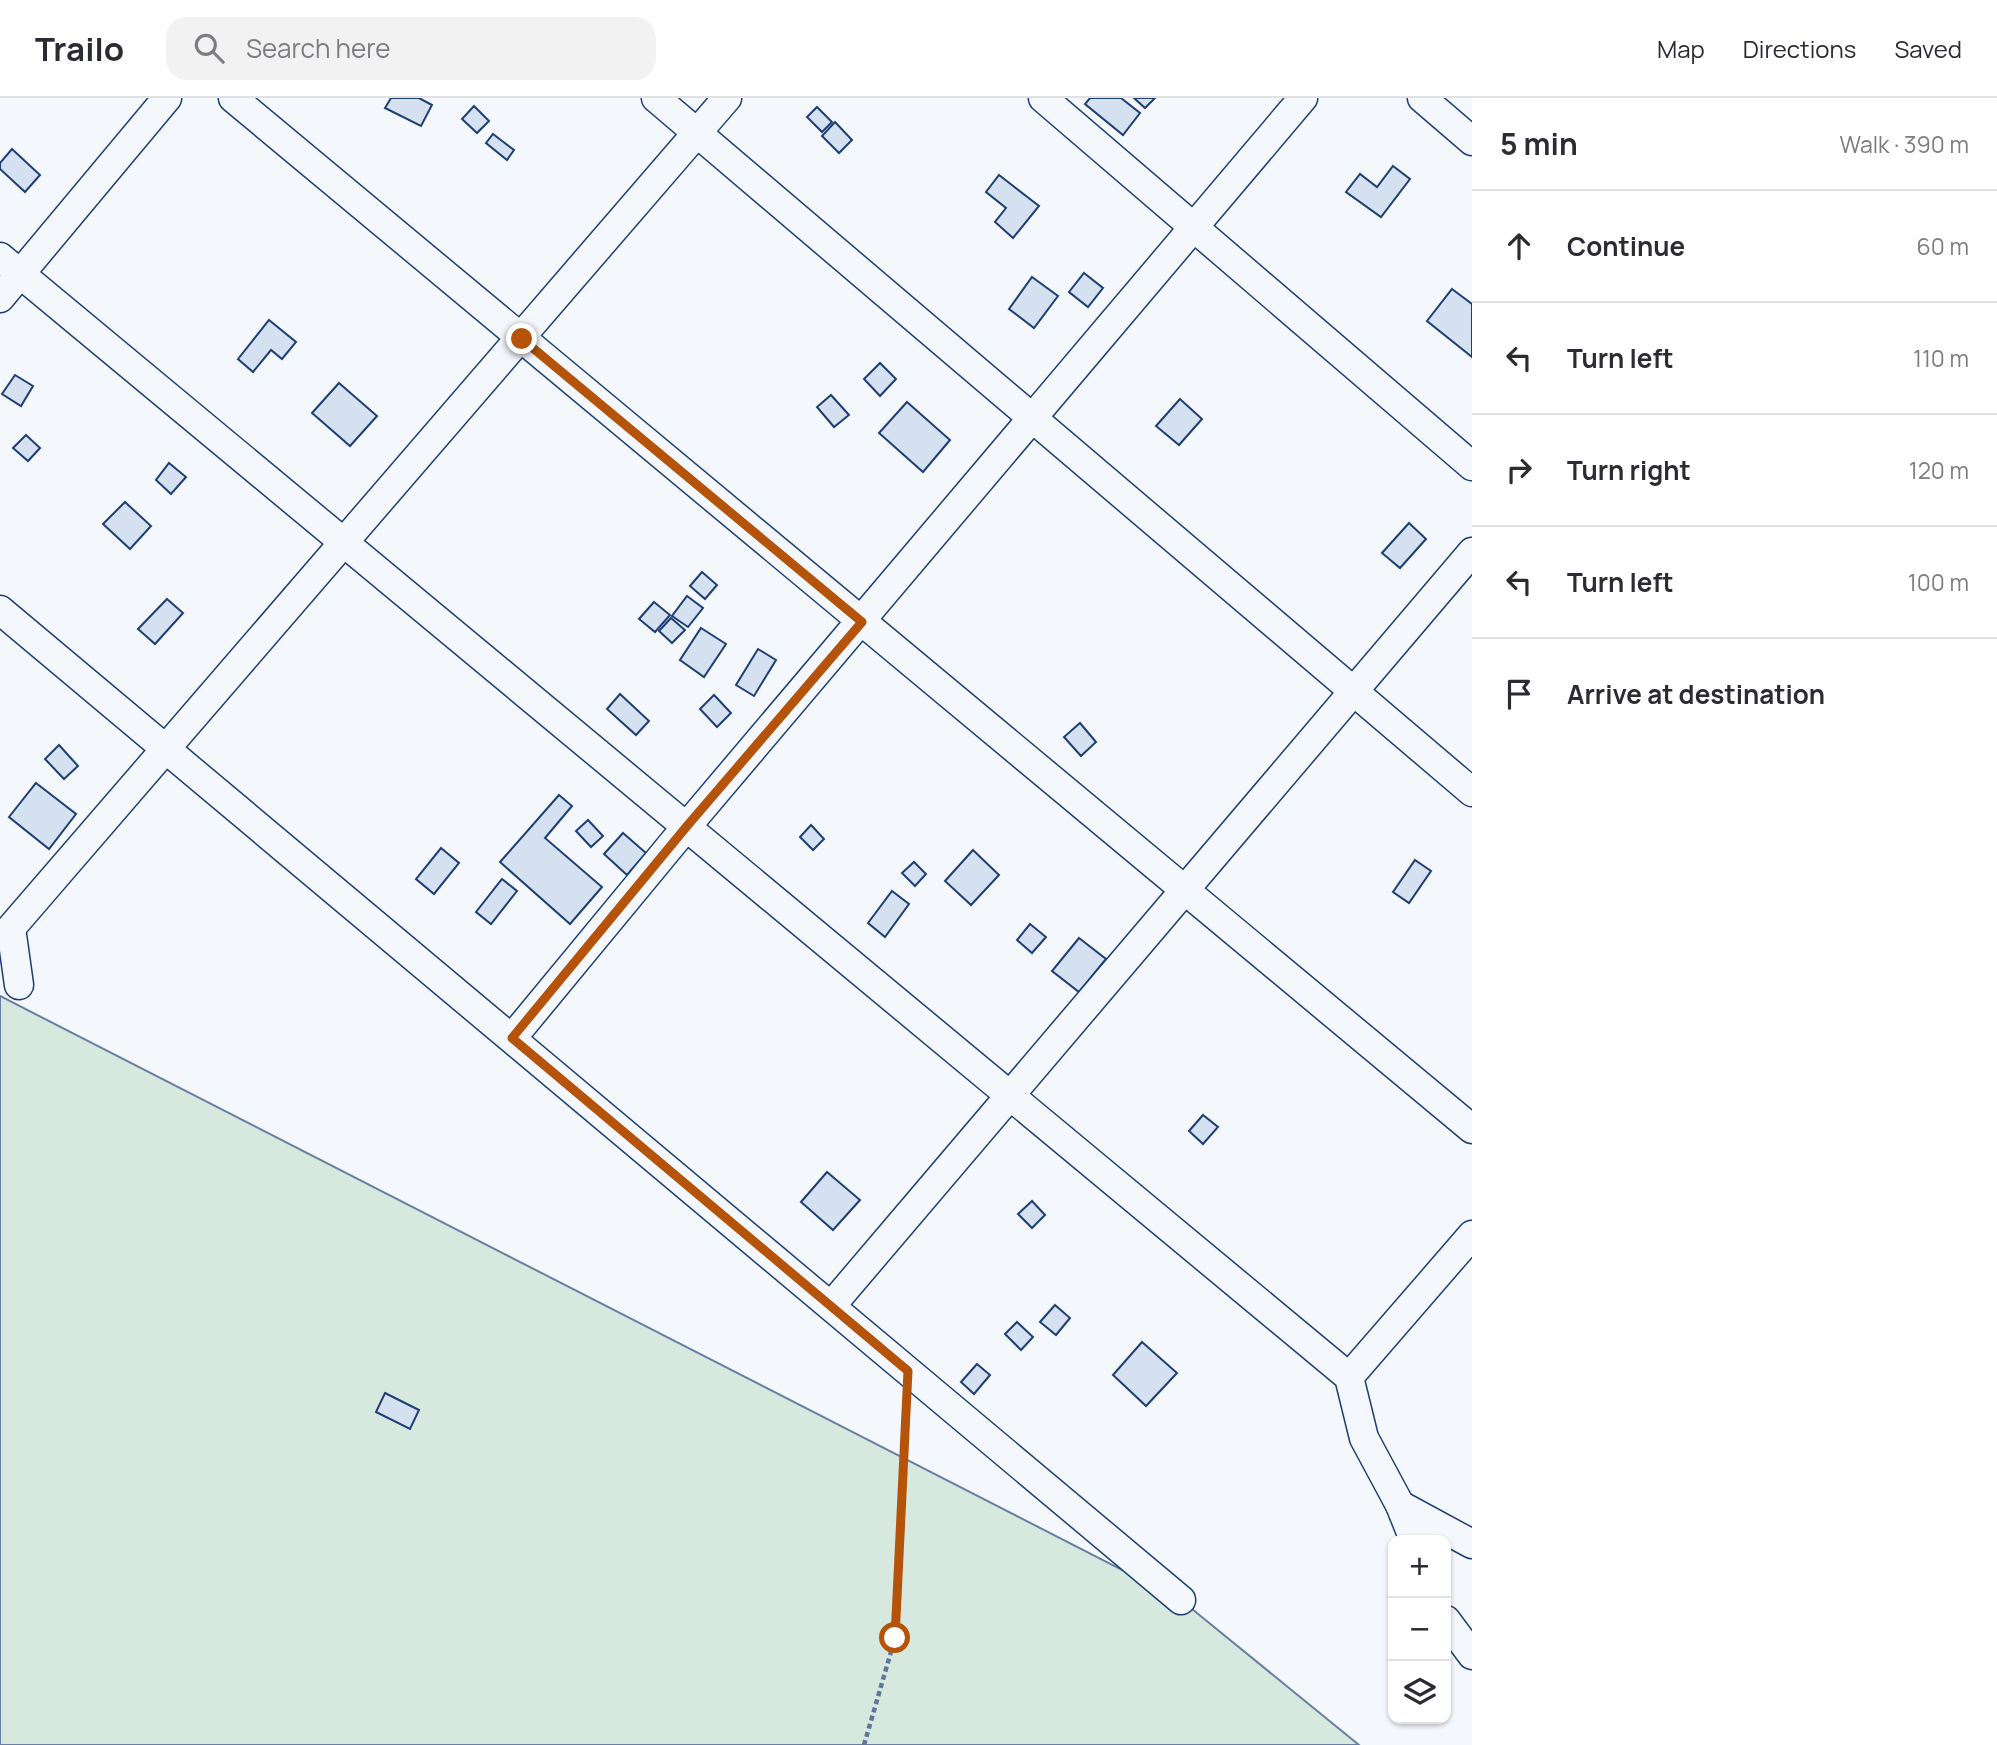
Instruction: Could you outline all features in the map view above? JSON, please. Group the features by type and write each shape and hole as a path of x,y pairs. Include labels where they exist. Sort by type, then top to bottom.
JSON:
{"street":[{"path":"0,299 10,265 167,98"},
{"path":"233,98 1472,1129"},
{"path":"656,98 1472,792"},
{"path":"19,985 6,924 167,749 727,98"},
{"path":"1043,98 1472,466"},
{"path":"512,1038 687,826 1303,98"},
{"path":"1422,98 1472,141"},
{"path":"10,265 1349,1377 1364,1438 1400,1505 1411,1535"},
{"path":"831,1306 1472,552"},
{"path":"0,610 1181,1600"},
{"path":"1349,1377 1472,1235"},
{"path":"1400,1505 1472,1544"},
{"path":"1451,1627 1472,1655"}],"path":[{"path":"864,1745 895,1638 908,1371"}],"shaded area":[{"path":"0,996 1181,1600 1359,1745 0,1745"}],"building":[{"path":"391,98 419,98 432,105 421,126 385,108"},
{"path":"1090,98 1121,98 1140,113 1123,135 1085,104"},
{"path":"1134,98 1155,98 1145,108"},
{"path":"474,106 489,121 477,133 462,119"},
{"path":"817,107 832,122 822,132 807,117"},
{"path":"835,122 852,140 839,153 822,136"},
{"path":"493,134 514,150 507,160 486,143"},
{"path":"12,149 40,175 25,192 0,169 0,163"},
{"path":"1393,166 1410,179 1381,217 1346,192 1360,174 1377,187"},
{"path":"999,175 1039,206 1013,238 995,222 1006,208 986,192"},
{"path":"1084,273 1103,288 1088,307 1069,292"},
{"path":"1032,277 1058,296 1034,328 1009,309"},
{"path":"1452,289 1472,304 1472,357 1427,321"},
{"path":"269,320 296,342 282,359 271,350 253,372 238,359"},
{"path":"880,363 896,379 880,396 864,379"},
{"path":"15,375 33,386 21,406 2,394"},
{"path":"339,383 377,416 350,446 312,413"},
{"path":"831,395 849,415 834,427 817,407"},
{"path":"1180,399 1202,419 1179,445 1156,426"},
{"path":"907,402 950,440 923,472 879,433"},
{"path":"26,435 40,448 28,461 13,448"},
{"path":"169,463 186,477 171,494 156,480"},
{"path":"125,502 151,526 130,549 103,524"},
{"path":"1409,523 1426,539 1400,568 1382,553"},
{"path":"702,572 717,585 705,599 690,586"},
{"path":"687,596 703,608 688,627 672,616"},
{"path":"167,599 183,613 155,644 138,629"},
{"path":"654,602 670,615 655,632 639,619"},
{"path":"671,618 685,630 672,643 659,631"},
{"path":"701,628 726,644 704,677 680,660"},
{"path":"758,649 776,660 754,696 736,685"},
{"path":"620,694 649,721 636,735 607,709"},
{"path":"714,695 731,713 717,727 700,709"},
{"path":"1080,723 1096,742 1081,756 1064,737"},
{"path":"59,745 78,766 64,779 45,759"},
{"path":"36,783 76,814 49,849 9,817"},
{"path":"559,795 572,806 545,838 602,887 570,924 500,862"},
{"path":"588,820 603,836 591,847 576,831"},
{"path":"811,825 824,839 813,850 800,837"},
{"path":"623,833 646,853 627,875 604,854"},
{"path":"441,848 459,863 434,894 416,879"},
{"path":"973,850 999,875 971,905 945,881"},
{"path":"1415,860 1431,871 1409,903 1393,892"},
{"path":"914,862 926,874 915,886 902,873"},
{"path":"502,879 517,891 491,924 476,912"},
{"path":"892,891 909,904 885,937 868,923"},
{"path":"1030,924 1046,937 1032,953 1017,940"},
{"path":"1079,938 1106,959 1079,992 1052,971"},
{"path":"1203,1115 1218,1127 1203,1144 1189,1131"},
{"path":"827,1172 860,1200 833,1230 801,1202"},
{"path":"1032,1201 1045,1215 1032,1228 1018,1214"},
{"path":"1055,1305 1070,1318 1056,1335 1040,1322"},
{"path":"1017,1322 1033,1337 1021,1350 1005,1334"},
{"path":"1142,1342 1177,1373 1146,1406 1113,1375"},
{"path":"977,1364 990,1375 974,1394 961,1382"},
{"path":"385,1393 419,1410 410,1429 376,1412"}],"route":[{"path":"522,339 862,622 687,826 512,1038 908,1371 895,1638"}]}
